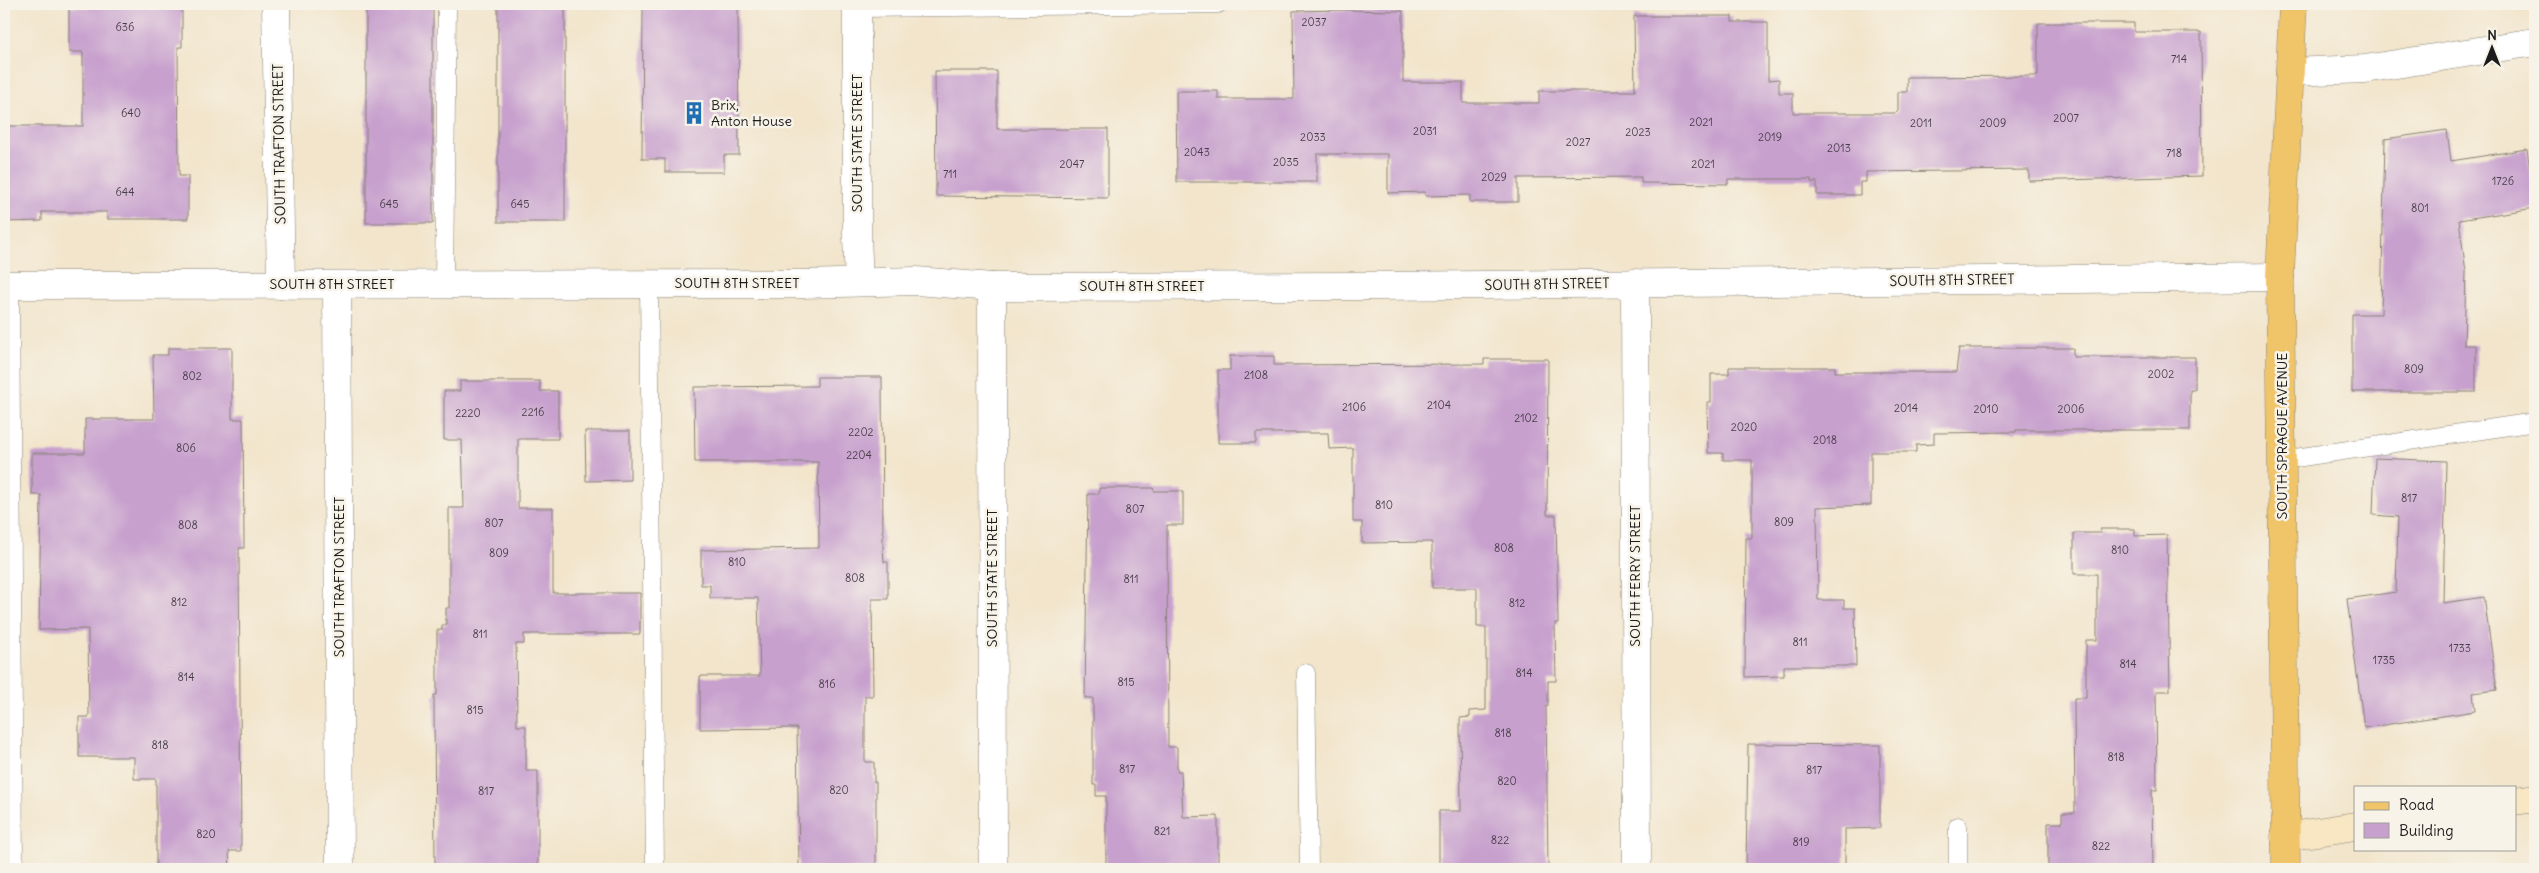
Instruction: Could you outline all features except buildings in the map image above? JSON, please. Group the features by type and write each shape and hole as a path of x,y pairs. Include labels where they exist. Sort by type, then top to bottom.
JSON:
{"main road":[{"name":"SOUTH SPRAGUE AVENUE","path":"2286,869 2280,277 2293,4"}],"street":[{"name":"SOUTH TRAFTON STREET","path":"276,4 281,284"},
{"name":"SOUTH STATE STREET","path":"857,6 857,237 860,282"},
{"path":"2290,72 2365,69 2535,42"},
{"name":"SOUTH 8TH STREET","path":"7,285 802,284 916,281 992,287 2280,277"},
{"name":"SOUTH FERRY STREET","path":"1635,283 1637,869"},
{"name":"SOUTH TRAFTON STREET","path":"337,284 340,869"},
{"name":"SOUTH STATE STREET","path":"992,287 994,869"},
{"path":"2516,801 2535,798"},
{"path":"2285,837 2354,826"}],"lane":[{"path":"444,284 447,4"},
{"path":"857,6 1218,4"},
{"path":"649,283 655,869"},
{"path":"7,285 14,869"},
{"path":"2282,460 2535,422"},
{"path":"1306,673 1309,869"},
{"path":"1958,826 1958,869"}],"place":[{"name":"Brix, Anton House","path":"694,113"}]}
